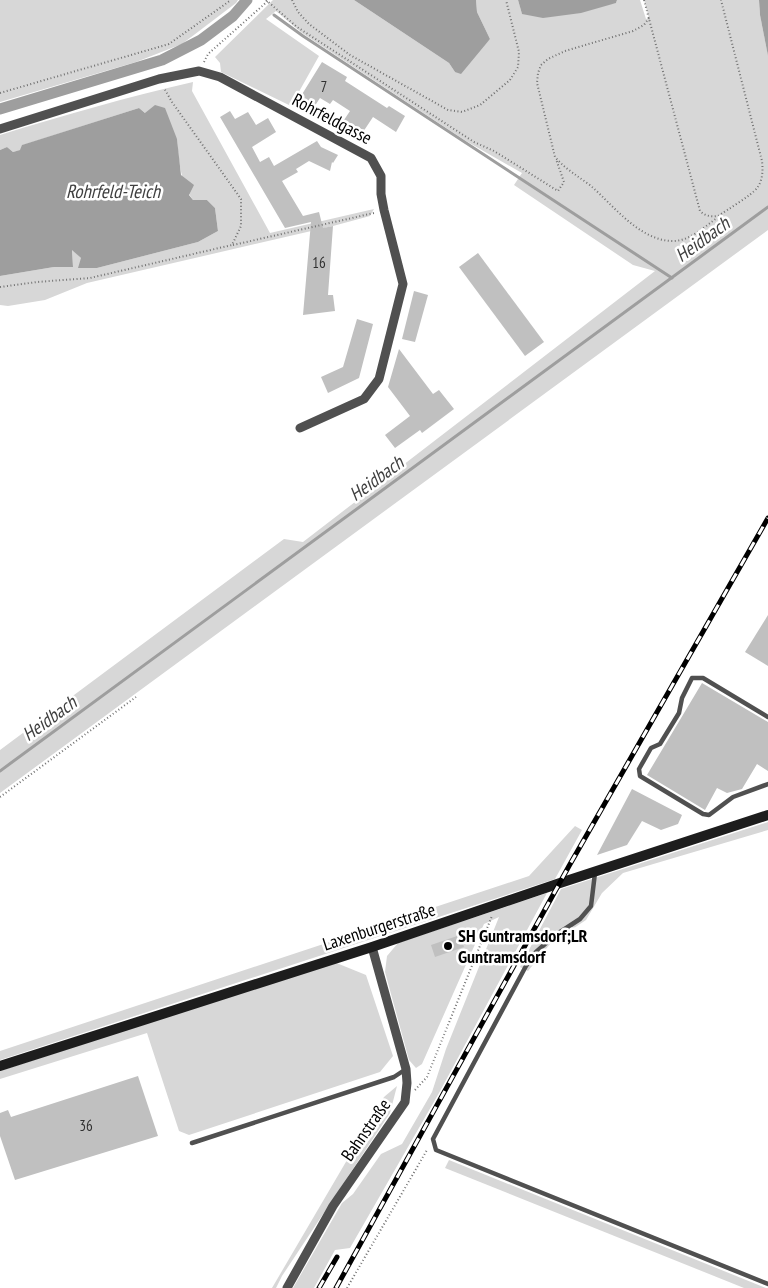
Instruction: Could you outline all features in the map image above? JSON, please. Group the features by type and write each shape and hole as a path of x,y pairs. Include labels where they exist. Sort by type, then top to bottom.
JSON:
{"street":[{"name":"Rohrfeldgasse","path":"0,129 160,79 199,71 220,77 371,158 381,176 381,194 384,210 403,284 379,379 364,399 300,428"},
{"name":"Laxenburgerstraße","path":"0,1066 372,947 768,815"},
{"name":"Bahnstraße","path":"287,1288 333,1206 405,1102 408,1083 406,1069 372,947"}],"lane":[{"path":"768,717 703,678 692,678 682,698 679,713 660,744 651,748 639,769 640,776 703,814 709,814 733,797 768,784"},
{"path":"595,872 590,906 580,919 554,936 536,952 526,966 433,1139 436,1150 768,1284"},
{"path":"192,1143 394,1077 406,1069"}],"path":[{"path":"0,93 169,44 231,0"},
{"path":"292,0 298,12 310,24 350,54 448,110 462,112 480,105 510,80 518,67 519,52 506,0"},
{"path":"644,0 700,210 707,216 718,216"},
{"path":"555,157 563,166 590,186 633,224 649,236 661,240 674,241 694,234 756,189 762,178 762,161 721,0"},
{"path":"199,71 208,54 267,1 297,27 474,142 494,151 558,191 564,182 555,157 537,83 541,65 548,59 565,51 632,31 644,25 649,18"},
{"path":"160,79 172,102 241,199 242,226 232,245"},
{"path":"0,287 90,278 384,210"},
{"path":"0,797 136,698"},
{"path":"405,1102 426,1077 496,905"},
{"path":"347,1288 433,1139"}],"shaded area":[{"path":"0,0 238,0 182,44 136,62 0,102"},
{"path":"273,0 354,0 449,63 455,72 490,39 477,12 476,0 518,0 522,14 616,3 617,0 640,0 646,19 649,18 644,0 759,0 768,56 768,230 0,793 0,750 284,539 303,542 655,271 633,265 514,185 522,173 466,141 302,33 276,11 266,19 319,56 291,106 221,72 220,63 215,57"},
{"path":"193,82 192,91 270,233 374,209 370,216 87,283 45,300 8,306 0,305 0,276 54,267 73,267 72,249 81,258 97,268 198,242 218,231 215,208 207,200 193,200 185,186 177,139 139,108 23,145 21,150 13,152 7,147 0,150 0,135 48,120"},
{"path":"768,822 768,830 623,873 602,893 586,920 550,944 528,971 520,967 561,889"},
{"path":"575,826 582,830 555,879 0,1060 0,1051 529,876"},
{"path":"547,893 439,1093 350,1248 335,1250 314,1288 293,1288 342,1203 353,1194 381,1154 402,1144 432,1092 446,1049 499,917 484,924 422,1064 416,1068 409,1060 385,972 387,956 398,943"},
{"path":"334,962 366,975 393,1056 380,1072 189,1135 179,1131 147,1033 0,1079 0,1071"},
{"path":"397,1086 390,1113 282,1276 276,1288 272,1288 384,1097"},
{"path":"449,1160 766,1288 744,1288 445,1168"}],"water":[{"path":"354,0 476,0 477,12 490,39 461,74 455,72 449,63"},
{"path":"518,0 617,0 616,3 581,13 543,18 522,14"},
{"path":"759,0 768,0 768,56 760,15"},
{"name":"Rohrfeld-Teich","path":"155,105 165,108 177,139 181,175 194,185 189,195 193,200 207,200 215,208 218,231 198,242 97,268 78,268 81,258 72,250 73,267 54,267 0,276 0,150 7,147 13,152 20,150 22,145 139,108 145,113"}],"building":[{"path":"322,62 347,77 345,81 387,108 389,106 405,116 396,132 373,117 361,135 342,123 350,111 333,100 330,104 320,98 310,113 296,104"},
{"path":"230,111 235,119 248,112 256,125 268,118 276,132 252,147 260,162 269,157 274,166 317,141 321,147 338,155 332,162 330,171 309,161 296,169 298,172 282,181 303,216 319,212 323,228 333,226 328,295 333,295 335,311 303,315 311,222 285,228 220,117"},
{"path":"478,253 544,342 525,356 459,267"},
{"path":"414,291 428,295 415,342 402,339"},
{"path":"357,319 373,324 359,378 328,393 321,377 343,367"},
{"path":"399,349 433,394 439,390 454,409 422,433 420,430 395,448 385,435 410,416 388,387"},
{"path":"768,615 768,666 745,652"},
{"path":"702,683 768,722 768,771 757,764 742,789 727,793 717,788 705,810 647,775"},
{"path":"632,789 682,815 678,824 661,830 642,821 627,845 597,855"},
{"name":"SH Guntramsdorf;LR Guntramsdorf","path":"460,935 464,947 435,957 431,945"},
{"path":"138,1076 158,1136 15,1180 0,1136 0,1113 8,1110 11,1117"}],"waterway":[{"path":"0,109 162,60 201,40 233,16 247,0"},
{"path":"274,15 303,36 672,278"},
{"name":"Heidbach","path":"0,771 768,207"}],"railway":[{"path":"336,1288 569,866 768,518"},
{"path":"319,1288 337,1257"}],"place":[{"name":"SH Guntramsdorf;LR Guntramsdorf","path":"448,946"}]}
